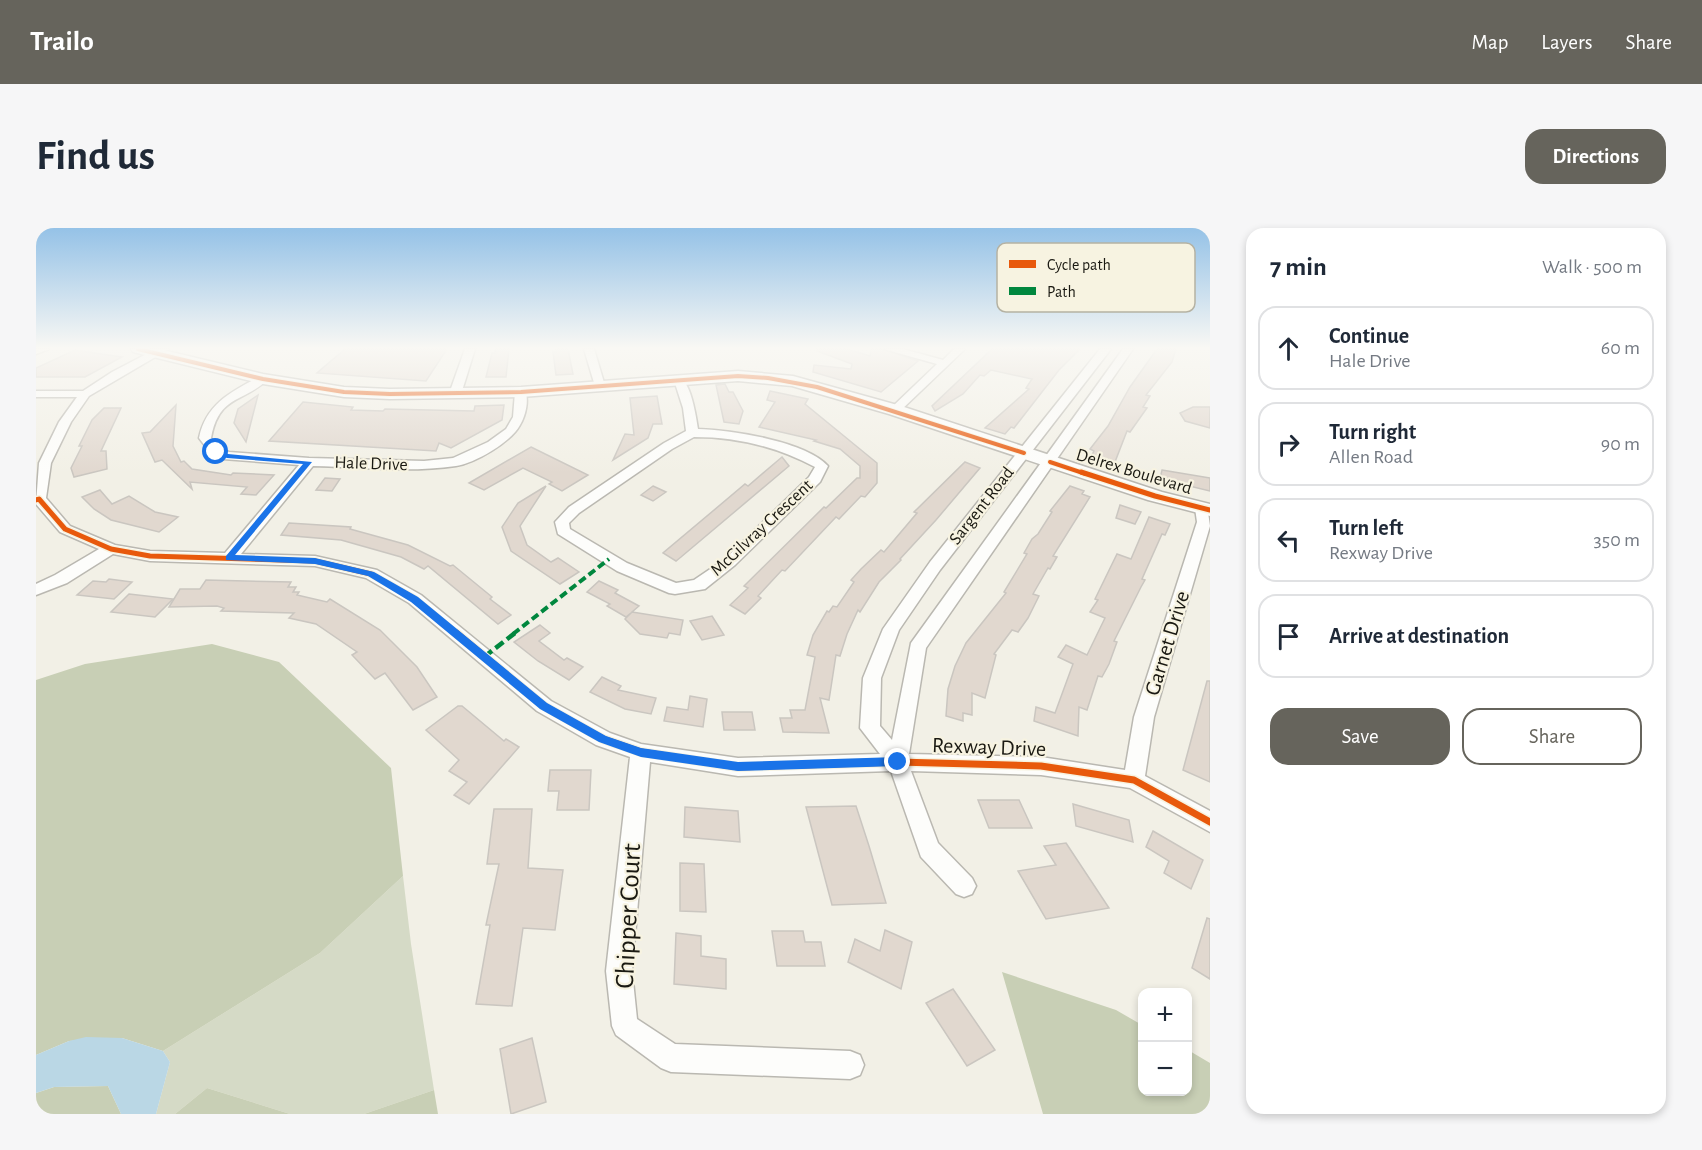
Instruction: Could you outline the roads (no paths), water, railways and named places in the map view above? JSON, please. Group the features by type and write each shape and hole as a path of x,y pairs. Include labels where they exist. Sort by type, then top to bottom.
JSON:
{"street":[{"name":"Rexway Drive","path":"92,390 85,394 65,422 45,463 38,500 65,529 111,549 150,556 315,561 371,574 415,599 544,706 603,739 641,752 738,767 898,762 1041,766 1134,780 1210,822"},
{"name":"Hale Drive","path":"245,390 218,407 207,422 205,438 216,452 227,456 309,462 424,465 456,462 492,445 512,431 519,417 521,392"},
{"name":"Delrex Boulevard","path":"334,390 455,394 543,390"},
{"path":"683,390 689,408 692,433"},
{"name":"Delrex Boulevard","path":"828,390 895,410 1155,496 1206,509"},
{"path":"895,410 915,390"},
{"name":"Sargent Road","path":"898,762 917,647 951,572 1024,453 1073,390"},
{"path":"1074,390 1096,396"},
{"name":"Sargent Road","path":"964,886 929,849 898,762 870,728 872,678 891,629 951,572 1050,462 1100,390"},
{"path":"36,394 85,394"},
{"name":"McGilvray Crescent","path":"692,433 749,437 802,454 822,466 815,479 739,554 699,585 675,589 622,567 563,531 562,522 574,510 668,446 692,433"},
{"path":"229,558 309,462"},
{"name":"Garnet Drive","path":"1134,780 1144,717 1206,509"},
{"path":"36,590 61,579 111,549"},
{"name":"Chipper Court","path":"641,752 619,971 625,1026 671,1058 850,1065"}],"water":[{"path":"86,1037 122,1038 163,1051 170,1062 156,1114 121,1114 108,1086 54,1087 36,1093 36,1055 69,1041"}]}
